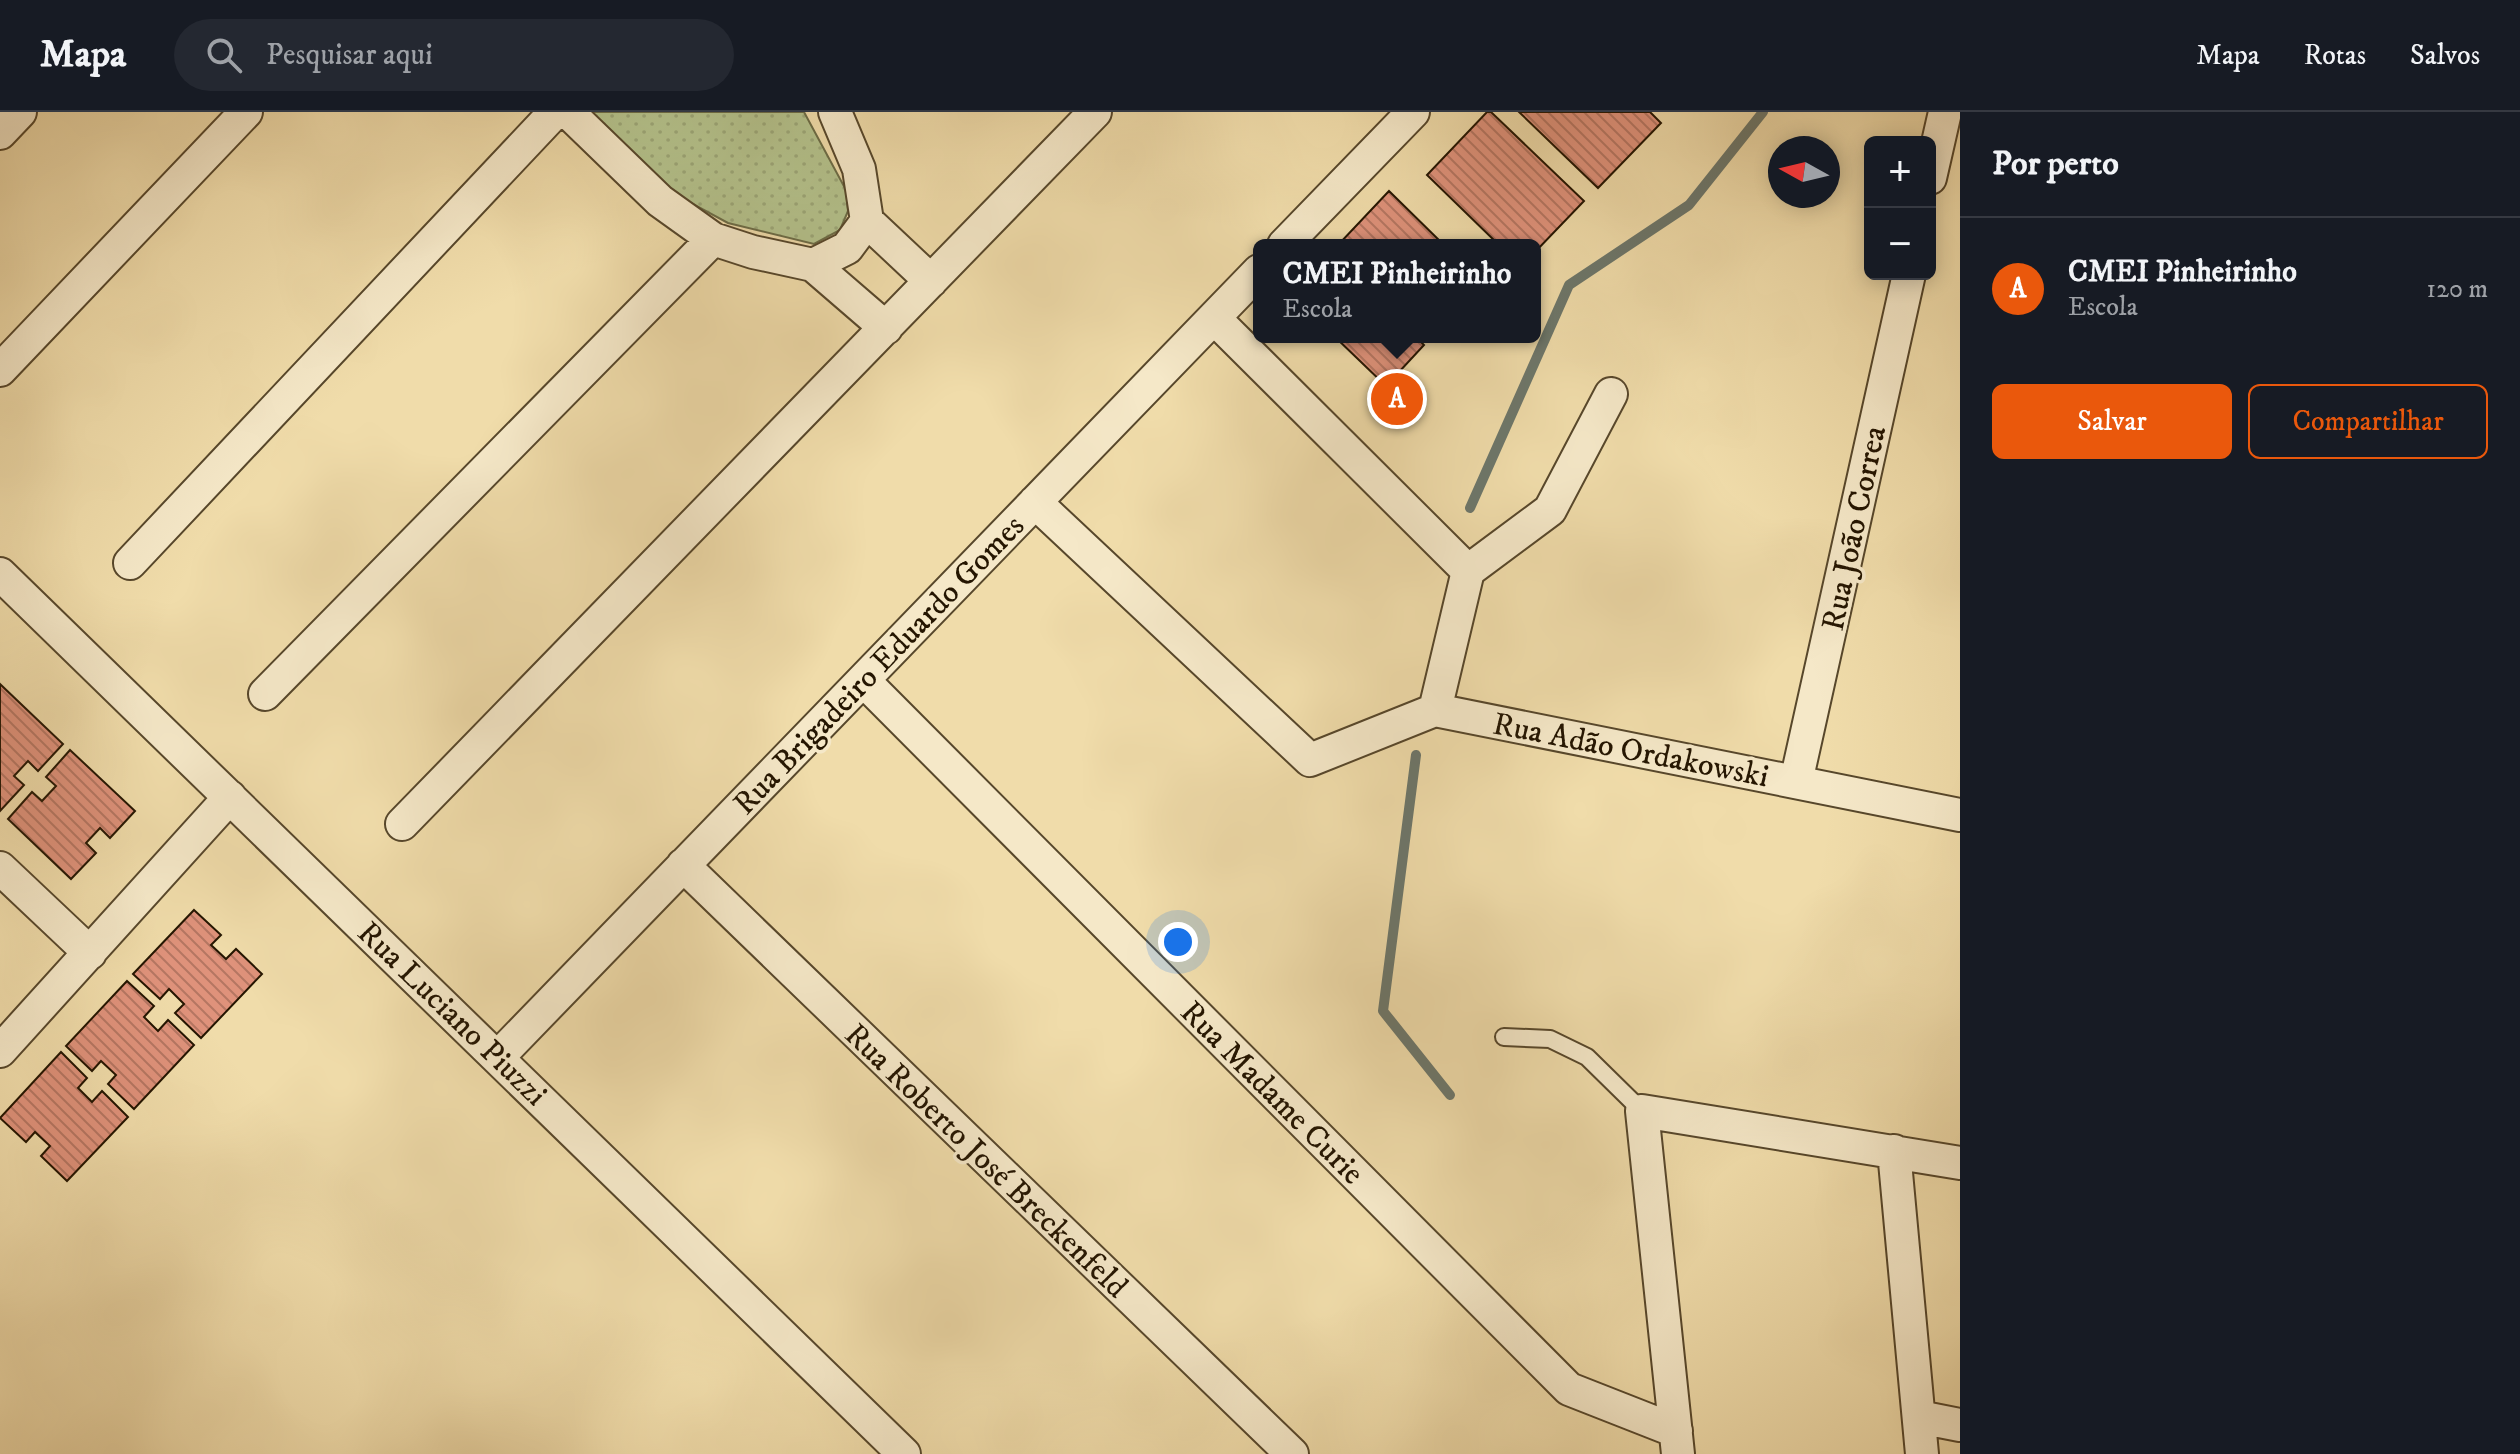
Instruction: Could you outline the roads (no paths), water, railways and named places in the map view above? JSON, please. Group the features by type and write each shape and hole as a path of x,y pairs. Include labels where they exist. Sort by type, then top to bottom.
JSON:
{"street":[{"path":"0,133 20,112"},
{"path":"0,370 246,112"},
{"path":"130,563 555,112"},
{"path":"568,112 660,201 713,239 753,252 813,265 886,328"},
{"path":"835,112 859,169 867,221 931,281"},
{"path":"402,824 1095,112"},
{"path":"1290,239 1413,112"},
{"path":"1936,152 1945,112"},
{"path":"813,265 847,248 867,221"},
{"path":"265,694 713,239"},
{"name":"Rua Brigadeiro Eduardo Gomes","path":"498,1057 1253,277"},
{"name":"Rua João Correa","path":"1796,782 1908,280"},
{"path":"1214,318 1468,571"},
{"path":"1035,502 1310,760 1435,710 1468,571 1550,510 1611,394"},
{"name":"Rua Luciano Piuzzi","path":"0,574 904,1454"},
{"name":"Rua Madame Curie","path":"863,680 1569,1389 1677,1443"},
{"name":"Rua Adão Ordakowski","path":"1435,710 1960,815"},
{"path":"0,1051 230,797"},
{"name":"Rua Roberto José Breckenfeld","path":"683,865 1292,1454"},
{"path":"0,868 90,953"},
{"path":"1677,1443 1642,1111 1960,1163"},
{"path":"1894,1151 1922,1454"},
{"path":"1919,1417 1960,1425"}],"lane":[{"path":"1504,1037 1550,1039 1587,1057 1642,1111"}],"waterway":[{"path":"1470,508 1569,285 1689,205 1763,112"},
{"path":"1416,755 1383,1011 1450,1095"}],"place":[{"name":"CMEI Pinheirinho","path":"1397,399"}]}
